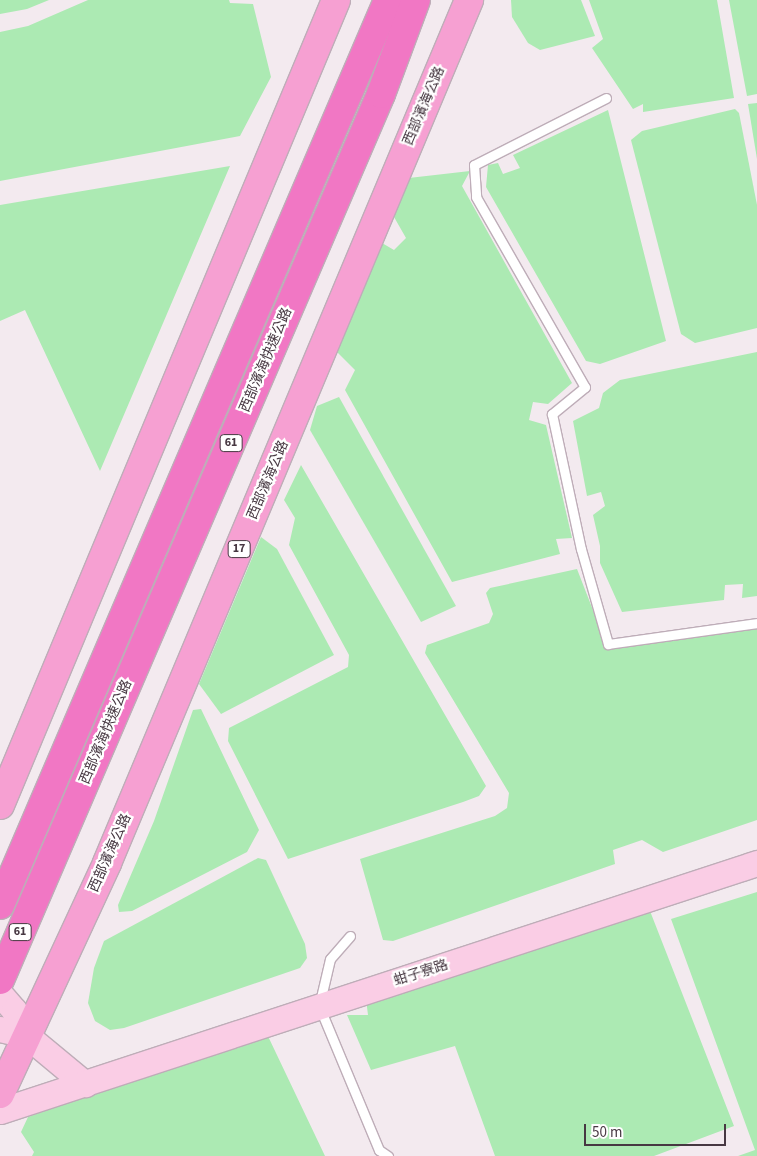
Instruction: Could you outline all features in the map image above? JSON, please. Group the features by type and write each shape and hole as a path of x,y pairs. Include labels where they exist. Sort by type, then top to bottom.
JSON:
{"highway":[{"name":"西部濱海快速公路","path":"0,905 388,0"},
{"name":"西部濱海快速公路","path":"0,980 365,130 416,0"}],"main road":[{"path":"0,805 336,0"},
{"name":"西部濱海公路","path":"0,1094 13,1032 107,863 469,0"}],"street":[{"name":"蚶子寮路","path":"0,1111 757,863"},
{"path":"0,994 14,1010 13,1032 85,1084"}],"lane":[{"path":"606,98 474,165 476,197 585,387 552,414 580,549 608,644 757,623"},
{"path":"350,936 330,959 319,1006 379,1150 388,1156"}],"shaded area":[{"path":"0,0 49,0 27,9 0,14"},
{"path":"88,0 229,0 230,3 253,4 271,77 240,136 0,181 0,32 28,26"},
{"path":"511,0 581,0 595,36 540,50 528,43 512,17"},
{"path":"589,0 717,0 734,98 643,112 643,104 633,109 592,48 603,39"},
{"path":"729,0 757,0 757,94 747,96"},
{"path":"757,103 757,159 748,104"},
{"path":"735,109 739,113 757,205 757,328 695,343 681,334 631,140 642,131"},
{"path":"608,110 666,341 600,364 586,361 486,187 488,165 498,163 503,174 520,168 513,155"},
{"path":"230,166 100,471 25,310 0,321 0,205"},
{"path":"470,171 462,186 572,383 548,404 533,402 529,420 546,425 572,538 556,539 560,554 452,582 345,390 355,370 332,347 382,243 394,250 406,238 394,217 400,179"},
{"path":"757,352 757,596 742,598 743,584 725,585 724,600 622,612 600,563 600,546 593,515 605,506 601,492 587,496 573,421 599,408 603,393 620,380"},
{"path":"339,397 456,606 421,622 310,430 317,406"},
{"path":"301,465 486,786 479,796 463,802 288,859 228,741 229,728 348,667 349,655 289,545 295,518 284,500"},
{"path":"261,537 277,549 334,655 221,714 199,684"},
{"path":"577,569 605,641 757,624 757,820 663,852 642,840 613,850 615,864 393,941 383,940 360,859 495,816 507,808 509,793 425,653 427,645 489,623 493,614 486,593 490,588"},
{"path":"201,709 259,830 247,852 132,911 119,912 118,905 154,821 193,710"},
{"path":"258,858 266,860 305,944 307,958 300,968 124,1028 110,1030 95,1021 88,1003 94,968 104,941"},
{"path":"757,892 757,1156 738,1156 755,1150 671,919"},
{"path":"650,911 734,1126 654,1156 495,1156 455,1046 371,1070 347,1015 368,1015 366,999"},
{"path":"266,1032 325,1156 32,1156 34,1152 21,1132 28,1117"}]}
